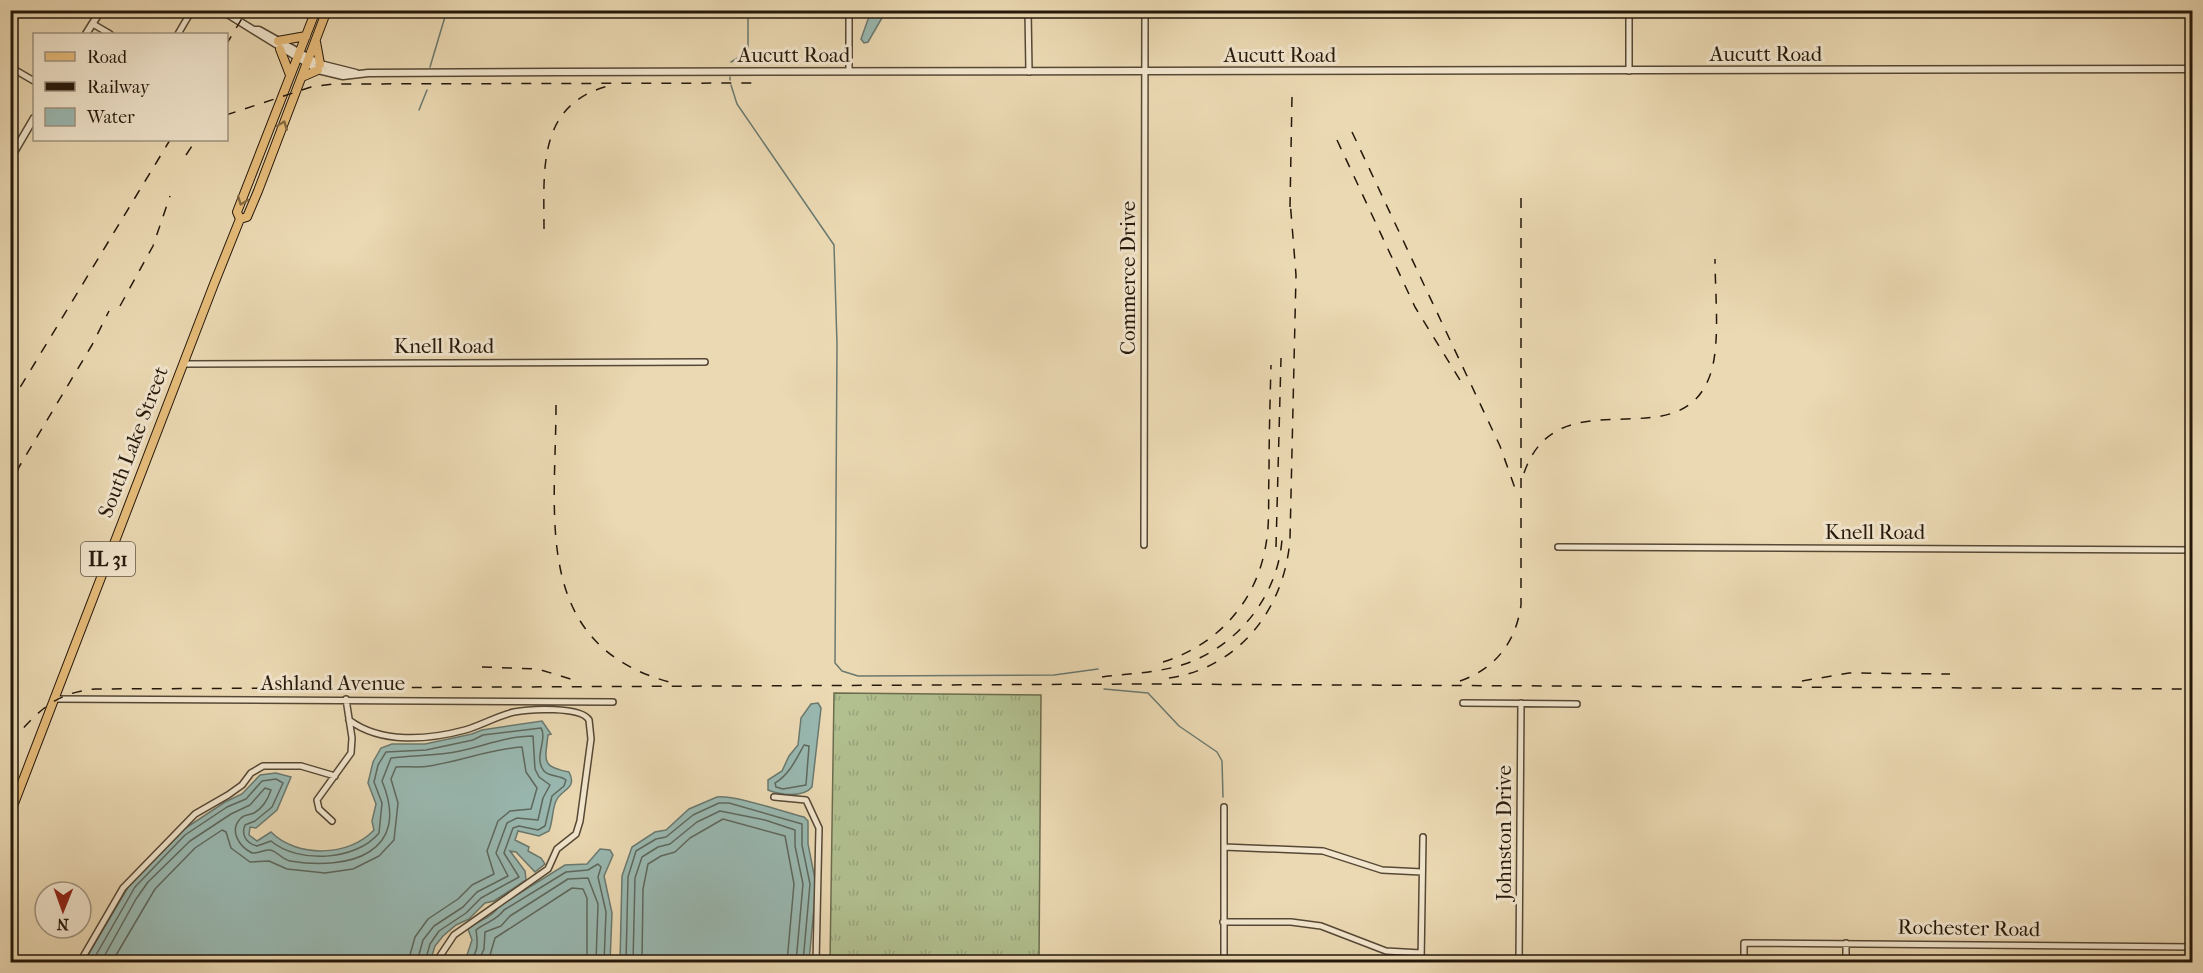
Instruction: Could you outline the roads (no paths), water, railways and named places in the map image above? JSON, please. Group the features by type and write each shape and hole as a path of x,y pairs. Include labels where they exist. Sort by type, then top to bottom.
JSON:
{"main road":[{"name":"South Lake Street","path":"10,814 240,219 237,212 316,10"},
{"name":"South Lake Street","path":"240,219 247,217 327,10"},
{"path":"290,76 279,45 306,36"},
{"path":"302,77 319,67 316,41"}],"street":[{"path":"87,33 101,10"},
{"path":"179,33 192,10"},
{"path":"221,10 232,20 237,20"},
{"path":"226,10 237,20 319,67"},
{"path":"849,10 849,71"},
{"path":"1029,10 1029,72"},
{"name":"Commerce Drive","path":"1144,545 1145,10"},
{"path":"1629,10 1629,71"},
{"path":"93,24 108,33"},
{"path":"10,67 33,80"},
{"name":"Aucutt Road","path":"319,67 356,74 2193,69"},
{"path":"10,158 33,120"},
{"name":"Knell Road","path":"183,364 705,362"},
{"name":"Knell Road","path":"1558,547 2193,550"},
{"name":"Ashland Avenue","path":"54,699 613,702"},
{"path":"332,820 319,808 317,800 351,753 346,699"},
{"path":"1463,703 1577,704"},
{"name":"Johnston Drive","path":"1519,963 1521,703"},
{"path":"349,720 359,728 377,734 405,738 464,730 518,711 578,711 589,720 591,739 580,821 576,834 557,849 543,873 454,935 436,963"},
{"path":"80,963 110,915 123,888 195,814 228,795 242,785 251,773 263,766 301,766 335,776"},
{"path":"774,797 806,800 819,828 816,963"},
{"path":"1224,807 1224,963"},
{"path":"1421,963 1423,837"},
{"path":"1224,847 1323,851 1382,870 1422,872"},
{"path":"1223,922 1291,922 1321,926 1386,951 1421,953"},
{"name":"Rochester Road","path":"1744,963 1744,943 2193,947"},
{"path":"1846,943 1846,963"}],"water":[{"path":"871,11 886,11 868,42 864,43 861,39"},
{"path":"818,703 821,708 812,787 797,794 768,790 768,780 782,771 789,756 798,745 801,718 811,704"},
{"path":"542,721 551,734 548,735 547,761 553,768 569,772 571,782 556,801 549,831 539,836 518,831 515,840 529,847 528,851 541,858 545,864 535,872 516,852 510,851 525,871 526,880 494,901 485,903 469,919 456,925 443,936 435,946 430,962 84,962 130,884 181,831 225,802 242,794 260,775 276,773 291,777 277,810 256,828 250,827 249,835 257,841 271,832 282,840 308,850 337,849 363,839 374,830 372,821 376,804 368,783 373,762 381,748 392,744 425,744 482,730"},
{"path":"717,797 760,804 804,817 808,821 808,844 816,884 809,962 620,962 622,876 632,847 655,832 666,830 689,809"},
{"path":"600,849 610,850 613,855 604,876 612,913 610,962 450,962 467,955 472,940 468,929 493,913 499,906 565,865 587,864"}],"waterway":[{"path":"430,67 447,10"},
{"path":"731,62 746,53 748,48 748,10"},
{"path":"731,85 737,104 834,245 837,344 835,663 842,671 858,676 1054,675 1098,669"},
{"path":"419,110 427,90"},
{"path":"1104,689 1148,693 1179,726 1217,752 1222,761 1223,797"}],"railway":[{"path":"228,42 247,10"},
{"path":"228,114 311,87 333,84 756,83"},
{"path":"544,229 546,163 549,142 557,124 568,108 585,95 608,86"},
{"path":"1290,207 1292,96"},
{"path":"1352,132 1500,446 1516,491"},
{"path":"1337,140 1415,307 1463,385"},
{"path":"10,404 169,141"},
{"path":"186,155 195,141"},
{"path":"1460,681 1484,669 1502,652 1514,631 1521,605 1521,195"},
{"path":"120,306 153,246 170,196"},
{"path":"1169,678 1194,672 1217,662 1237,648 1268,610 1279,588 1286,564 1290,539 1296,275 1290,200"},
{"path":"1524,473 1541,443 1564,427 1592,421 1650,418 1676,412 1698,397 1712,369 1714,357 1715,259"},
{"path":"10,491 19,467 92,345 109,311"},
{"path":"1276,547 1281,358"},
{"path":"1163,662 1201,644 1232,618 1254,584 1261,565 1268,519 1271,365"},
{"path":"556,405 555,531 561,571 573,607 593,638 625,664 669,682"},
{"path":"1102,677 1175,667 1196,660 1233,636 1262,602 1279,561 1282,539"},
{"path":"482,667 538,669 580,682"},
{"path":"1802,681 1849,673 1950,674"},
{"path":"10,742 47,706 68,695 95,689 1139,684 2192,689"}]}
